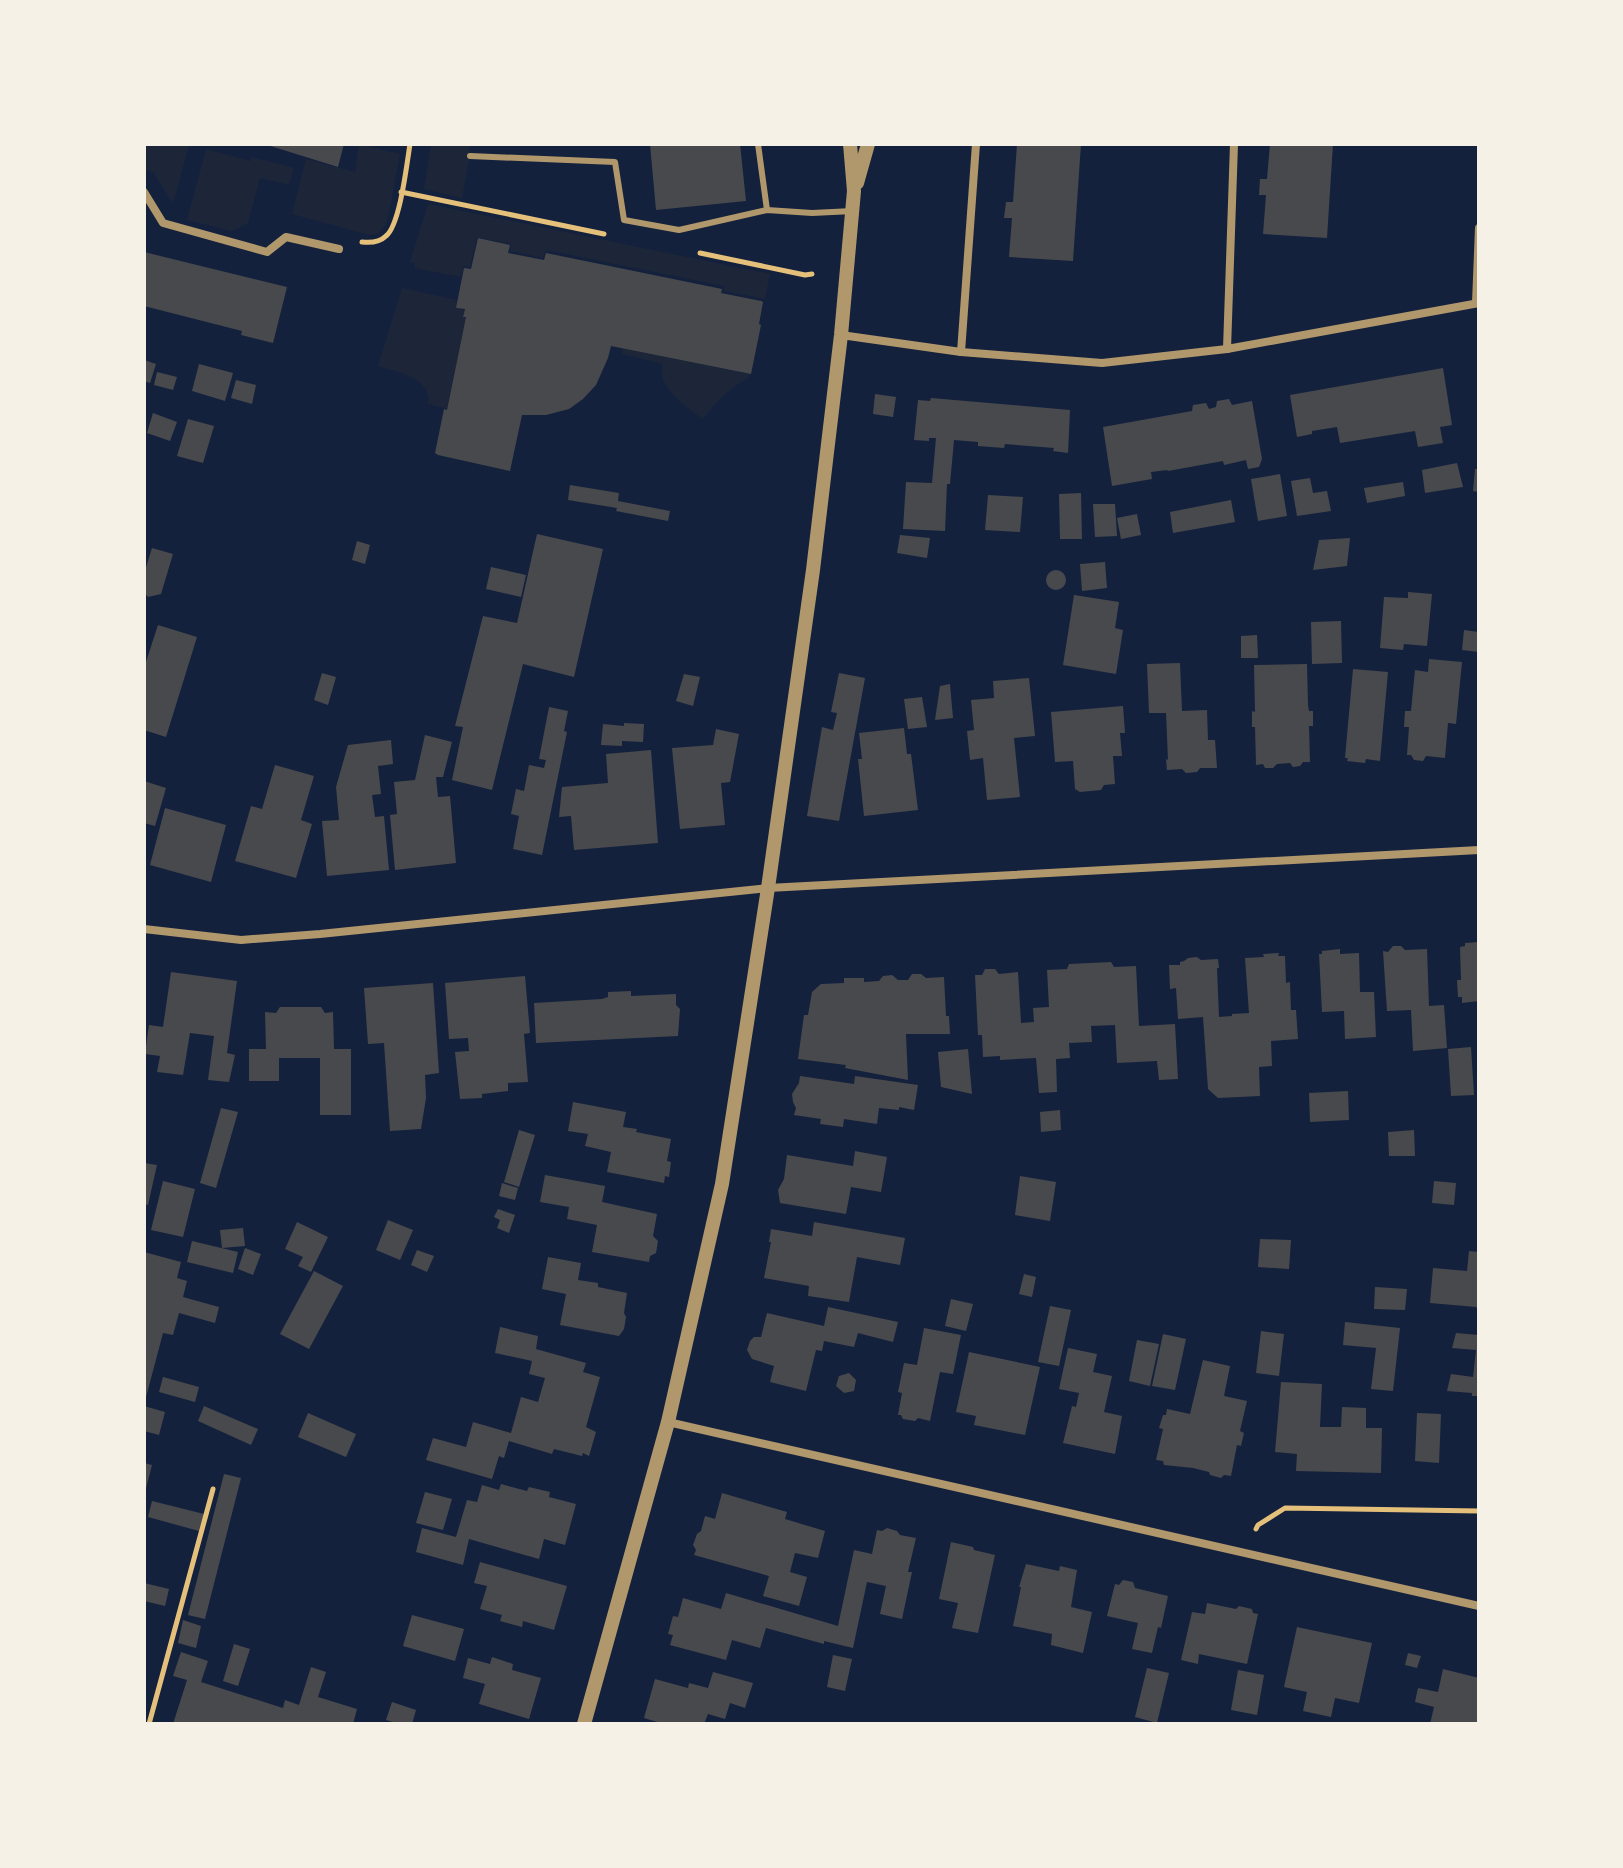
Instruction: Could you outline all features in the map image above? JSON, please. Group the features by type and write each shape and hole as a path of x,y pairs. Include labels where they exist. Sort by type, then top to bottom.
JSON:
{"street":[{"path":"584,1724 668,1422 722,1184 813,570 853,211 850,144"},
{"path":"854,191 868,144"},
{"path":"961,352 976,144"},
{"path":"1227,349 1234,144"},
{"path":"144,192 163,223 267,252 286,237 339,249"},
{"path":"841,335 961,352 1102,363 1227,349 1478,303 1479,228"},
{"path":"144,929 241,940 768,888 1479,850"},
{"path":"668,1422 1479,1606"}],"lane":[{"path":"758,144 767,210"},
{"path":"470,156 615,162 624,220 679,230 767,210 812,213 853,211"}],"path":[{"path":"339,249 355,242 377,242 393,228 410,144"},
{"path":"149,1724 213,1489"},
{"path":"1248,1553 1258,1525 1285,1508 1479,1511"}],"shaded area":[{"path":"144,144 189,145 173,204 153,172 144,170"},
{"path":"359,144 400,154 388,218 378,234 369,235 292,214 306,159 355,172"},
{"path":"431,144 469,144 462,198 424,189"},
{"path":"206,149 250,161 252,157 294,168 289,185 260,178 248,223 232,231 187,220"},
{"path":"428,204 770,274 765,299 724,291 724,286 546,250 543,258 510,251 511,244 477,237 470,267 464,266 461,277 414,268 415,263 410,262"},
{"path":"402,288 457,300 456,308 464,310 463,316 466,318 447,409 428,404 428,395 419,382 378,366"},
{"path":"623,348 750,374 703,419 668,389 662,373 663,364 622,354"}],"building":[{"path":"264,144 344,144 338,167"},
{"path":"650,144 740,144 746,201 656,210"},
{"path":"1017,144 1081,144 1073,261 1009,257 1012,218 1004,218 1006,202 1013,202"},
{"path":"1270,144 1333,144 1327,238 1263,234 1266,195 1259,195 1260,179 1267,179"},
{"path":"478,238 510,245 508,253 544,260 546,253 722,289 721,293 761,301 761,325 751,374 611,346 596,385 583,399 569,409 546,415 522,415 510,471 438,455 435,453 466,317 463,317 465,309 456,308 464,268 471,269"},
{"path":"144,252 287,287 273,343 241,335 242,331 144,306"},
{"path":"144,360 156,364 150,383 144,381"},
{"path":"199,364 233,373 225,401 192,391"},
{"path":"1443,368 1452,425 1440,427 1443,443 1418,447 1415,431 1340,443 1337,427 1297,437 1290,395"},
{"path":"157,372 177,377 173,390 154,385"},
{"path":"236,380 256,385 252,404 231,398"},
{"path":"875,394 896,397 893,417 873,414"},
{"path":"931,398 1070,410 1068,453 1053,451 1054,448 1005,444 1004,448 978,446 978,442 954,440 950,484 947,484 945,531 903,529 906,482 932,483 936,438 914,440 918,400 930,401"},
{"path":"1229,399 1232,405 1252,401 1262,459 1259,467 1248,469 1246,460 1224,465 1223,461 1151,472 1152,479 1112,486 1103,427 1192,411 1193,405 1206,403 1209,409 1216,407 1217,401"},
{"path":"153,413 177,422 170,441 147,433"},
{"path":"188,419 214,426 203,463 177,456"},
{"path":"1457,463 1463,487 1425,493 1422,470"},
{"path":"1475,469 1479,469 1479,492 1473,491"},
{"path":"1280,474 1287,516 1258,521 1251,479"},
{"path":"1310,478 1313,493 1327,491 1331,511 1297,516 1291,481"},
{"path":"1403,482 1405,496 1367,503 1364,488"},
{"path":"570,485 619,493 618,501 670,511 668,521 568,500"},
{"path":"1081,493 1082,539 1060,539 1059,494"},
{"path":"988,495 1023,497 1020,532 985,530"},
{"path":"1231,500 1235,522 1173,533 1170,512"},
{"path":"1093,504 1115,504 1117,536 1095,537"},
{"path":"1137,514 1141,535 1121,539 1117,518"},
{"path":"537,534 603,549 574,677 523,664 492,790 452,780 463,727 455,726 483,616 517,623"},
{"path":"900,535 930,538 927,558 897,553"},
{"path":"1350,538 1347,566 1313,570 1319,540"},
{"path":"357,541 370,545 365,564 352,560"},
{"path":"152,548 173,554 161,594 148,597 144,592 144,574"},
{"path":"1105,562 1107,588 1082,591 1080,564"},
{"path":"491,567 526,575 521,597 486,589"},
{"path":"1056,570 1063,573 1066,580 1063,587 1056,590 1049,587 1046,580 1049,573"},
{"path":"1408,592 1432,594 1427,646 1404,644 1403,650 1380,648 1384,597 1408,598"},
{"path":"1074,595 1119,602 1115,628 1123,630 1116,674 1063,665"},
{"path":"1341,621 1342,663 1312,664 1311,622"},
{"path":"158,625 197,637 166,737 144,730 144,668"},
{"path":"1464,630 1479,632 1479,652 1462,650"},
{"path":"1257,635 1258,658 1241,658 1241,636"},
{"path":"1429,659 1462,662 1456,724 1448,723 1445,758 1426,756 1423,761 1407,755 1409,727 1404,727 1405,711 1411,711 1415,670 1428,672"},
{"path":"1180,663 1182,711 1207,710 1208,740 1215,740 1217,768 1200,768 1197,772 1186,773 1182,769 1167,770 1166,713 1149,713 1147,664"},
{"path":"1307,664 1308,705 1309,711 1313,711 1313,726 1309,726 1310,762 1293,767 1290,763 1277,764 1273,768 1256,765 1255,727 1252,727 1252,711 1255,712 1254,665"},
{"path":"1353,669 1388,672 1380,761 1366,759 1365,763 1347,761 1348,758 1345,758"},
{"path":"322,673 336,677 328,705 314,700"},
{"path":"839,673 865,678 839,821 807,816 822,727 833,730 837,713 831,712"},
{"path":"684,674 700,677 693,706 676,701"},
{"path":"1029,678 1035,736 1014,738 1020,797 987,800 983,758 970,760 967,731 974,730 971,700 994,698 993,681"},
{"path":"950,684 953,718 935,720 940,686"},
{"path":"922,697 927,727 908,729 904,699"},
{"path":"1123,706 1125,733 1120,733 1122,756 1113,756 1115,784 1104,785 1101,790 1080,792 1075,789 1073,761 1055,762 1051,712"},
{"path":"549,707 568,711 564,731 567,732 542,855 513,849 519,816 511,814 516,789 524,791 529,765 544,768 546,760 539,759"},
{"path":"624,723 644,724 643,742 622,741 622,746 601,745 603,724 624,726"},
{"path":"904,728 907,754 911,754 918,810 864,816 858,759 862,759 859,733"},
{"path":"716,729 739,734 730,782 721,783 725,825 680,829 672,748 713,745"},
{"path":"425,735 452,742 443,777 436,777 438,797 450,796 456,863 395,870 390,815 397,814 394,782 415,780"},
{"path":"391,740 393,764 378,766 381,794 372,795 375,817 384,816 389,870 327,876 322,821 339,820 336,787 348,745"},
{"path":"651,750 658,843 574,850 571,816 559,817 562,787 608,783 606,754"},
{"path":"275,765 314,776 301,820 312,824 296,878 235,861 251,806 262,809"},
{"path":"144,781 166,788 155,826 144,823"},
{"path":"165,808 226,825 211,882 150,865"},
{"path":"1479,942 1479,1001 1462,1003 1462,997 1458,997 1457,980 1461,980 1460,947 1465,943"},
{"path":"1393,946 1401,946 1405,950 1427,949 1429,1006 1444,1005 1447,1048 1413,1051 1411,1010 1387,1011 1383,951 1388,952"},
{"path":"1340,949 1340,954 1359,953 1360,992 1374,992 1376,1037 1345,1039 1344,1011 1322,1012 1319,954"},
{"path":"1279,953 1278,956 1285,956 1286,983 1290,982 1291,1010 1296,1010 1298,1039 1271,1041 1272,1066 1259,1067 1260,1096 1218,1098 1208,1089 1203,1017 1178,1019 1176,988 1170,989 1169,965 1180,965 1188,958 1218,959 1219,1017 1232,1016 1249,1013 1245,958"},
{"path":"1111,962 1114,967 1136,966 1139,1026 1175,1024 1178,1079 1159,1080 1157,1061 1117,1063 1115,1025 1091,1026 1092,1042 1069,1043 1070,1058 1056,1059 1057,1092 1039,1093 1036,1058 1000,1060 1000,1056 983,1057 982,1035 978,1035 975,975 982,975 985,969 995,969 999,974 1018,972 1021,1023 1034,1022 1033,1008 1049,1007 1047,970 1067,969 1069,964"},
{"path":"171,972 237,981 227,1053 235,1055 229,1082 208,1080 214,1036 190,1033 183,1075 157,1072 160,1056 145,1054 149,1025 163,1027"},
{"path":"912,974 921,974 926,978 944,977 950,1034 906,1034 908,1080 845,1068 846,1065 798,1059 804,1015 808,1015 812,992 821,984 844,983 844,978 879,981 883,976 892,975 898,980 908,980"},
{"path":"525,976 530,1033 524,1034 528,1082 508,1083 508,1091 482,1094 482,1098 460,1099 455,1052 469,1051 468,1038 449,1039 445,983"},
{"path":"433,983 439,1073 425,1075 426,1098 421,1129 390,1131 384,1043 368,1044 364,988"},
{"path":"631,991 631,996 676,994 676,1005 680,1009 678,1036 536,1043 534,1003 602,999 608,997 608,992"},
{"path":"280,1007 321,1007 325,1013 333,1012 334,1049 351,1049 351,1115 320,1115 320,1058 279,1058 279,1081 249,1081 249,1049 266,1049 265,1012 276,1013"},
{"path":"1471,1047 1474,1095 1451,1096 1448,1049"},
{"path":"968,1049 972,1094 941,1087 938,1052"},
{"path":"800,1076 854,1084 855,1076 918,1085 914,1110 879,1108 877,1124 844,1119 843,1127 820,1124 821,1119 794,1115 796,1108 792,1094"},
{"path":"1348,1091 1349,1120 1310,1122 1309,1093"},
{"path":"573,1102 626,1112 623,1127 671,1139 667,1161 671,1162 669,1177 665,1176 664,1183 607,1172 611,1152 585,1146 588,1134 568,1131"},
{"path":"221,1108 238,1112 216,1188 200,1183"},
{"path":"1060,1110 1061,1130 1041,1132 1040,1112"},
{"path":"519,1130 535,1135 519,1187 504,1182"},
{"path":"1414,1130 1415,1156 1389,1156 1388,1132"},
{"path":"855,1151 887,1157 881,1192 851,1187 846,1214 780,1203 778,1190 784,1179 787,1155 853,1166"},
{"path":"144,1163 157,1165 148,1205 144,1204"},
{"path":"545,1175 605,1186 602,1202 657,1214 653,1236 658,1241 656,1253 650,1256 649,1262 592,1252 597,1225 567,1219 569,1207 540,1202"},
{"path":"1020,1176 1056,1182 1050,1221 1015,1215"},
{"path":"163,1181 195,1189 183,1237 151,1230"},
{"path":"1434,1181 1456,1183 1454,1205 1432,1203"},
{"path":"502,1183 518,1188 515,1200 499,1196"},
{"path":"498,1209 515,1215 509,1233 497,1228 500,1220 494,1217"},
{"path":"388,1220 413,1230 400,1260 376,1250"},
{"path":"297,1222 328,1237 311,1272 298,1266 303,1257 285,1249"},
{"path":"814,1222 905,1238 900,1265 857,1257 849,1302 808,1296 809,1286 764,1278 771,1229 812,1236"},
{"path":"243,1228 245,1246 222,1248 220,1230"},
{"path":"1260,1239 1291,1240 1289,1269 1258,1267"},
{"path":"192,1241 238,1252 233,1273 187,1262"},
{"path":"245,1248 261,1254 253,1275 238,1269"},
{"path":"417,1250 434,1256 427,1272 411,1265"},
{"path":"1469,1251 1479,1252 1479,1310 1476,1307 1430,1303 1433,1268 1467,1271"},
{"path":"144,1252 181,1262 177,1278 187,1281 183,1297 219,1307 215,1323 179,1313 173,1335 163,1333 145,1401"},
{"path":"548,1257 581,1263 578,1280 627,1293 624,1329 619,1336 560,1325 566,1294 542,1289"},
{"path":"314,1271 343,1286 309,1349 280,1334"},
{"path":"1024,1274 1036,1277 1032,1297 1019,1294"},
{"path":"1375,1287 1407,1289 1405,1310 1374,1309"},
{"path":"951,1299 973,1304 966,1331 945,1326"},
{"path":"1050,1306 1071,1310 1059,1366 1038,1362"},
{"path":"828,1307 898,1322 893,1342 858,1333 854,1347 824,1341 822,1351 816,1350 806,1391 770,1382 774,1366 752,1359 747,1350 754,1337 761,1337 767,1313 824,1326"},
{"path":"1345,1322 1400,1328 1393,1391 1371,1389 1376,1348 1343,1345"},
{"path":"500,1327 538,1336 536,1349 586,1363 583,1372 600,1377 586,1427 596,1432 589,1456 554,1449 552,1454 509,1441 504,1458 499,1456 492,1479 426,1460 433,1438 466,1447 473,1422 511,1433 521,1397 538,1402 545,1378 529,1374 532,1361 495,1353"},
{"path":"924,1328 961,1335 953,1374 940,1372 930,1421 918,1418 915,1421 898,1415 902,1393 898,1392 904,1363 917,1365"},
{"path":"1261,1331 1284,1334 1279,1376 1256,1373"},
{"path":"1456,1333 1479,1335 1479,1396 1447,1391 1451,1374 1473,1377 1476,1350 1452,1348"},
{"path":"1163,1334 1186,1339 1175,1390 1152,1386"},
{"path":"1137,1340 1159,1344 1150,1386 1129,1381"},
{"path":"1068,1348 1097,1354 1093,1372 1112,1376 1104,1412 1122,1416 1115,1454 1063,1443 1072,1406 1076,1407 1079,1393 1059,1389"},
{"path":"969,1352 1040,1367 1025,1435 974,1425 976,1416 956,1412"},
{"path":"1203,1360 1230,1366 1224,1396 1247,1401 1240,1431 1244,1433 1241,1446 1237,1445 1231,1476 1221,1478 1193,1468 1164,1465 1163,1461 1156,1460 1163,1415 1166,1415 1167,1409 1190,1414"},
{"path":"849,1373 856,1380 854,1391 844,1393 836,1386 839,1376"},
{"path":"163,1377 199,1387 195,1402 159,1392"},
{"path":"1281,1382 1322,1384 1320,1427 1341,1427 1342,1407 1366,1408 1366,1428 1382,1428 1381,1473 1296,1471 1297,1454 1275,1452"},
{"path":"144,1406 165,1412 159,1435 144,1431"},
{"path":"204,1406 258,1429 251,1445 198,1421"},
{"path":"308,1413 356,1434 346,1457 298,1437"},
{"path":"1417,1413 1441,1414 1439,1463 1415,1461"},
{"path":"144,1463 152,1465 145,1492 144,1491"},
{"path":"224,1474 241,1478 205,1619 188,1615"},
{"path":"501,1484 527,1491 529,1487 550,1492 549,1497 576,1504 565,1545 544,1539 539,1559 469,1539 463,1565 416,1552 422,1528 456,1537 467,1500 477,1502 482,1485 499,1490"},
{"path":"425,1492 452,1499 443,1530 416,1523"},
{"path":"722,1493 787,1512 785,1519 825,1531 818,1558 795,1553 790,1572 807,1577 799,1606 763,1596 769,1576 694,1555 696,1550 693,1545 705,1516 715,1519"},
{"path":"152,1501 204,1514 199,1531 148,1517"},
{"path":"887,1528 916,1538 902,1619 880,1614 886,1586 867,1582 853,1648 824,1641 824,1644 766,1628 760,1648 732,1640 726,1660 670,1645 673,1635 668,1634 673,1616 678,1617 683,1598 721,1609 726,1593 838,1626 854,1550 872,1554 877,1530"},
{"path":"951,1542 995,1555 978,1633 952,1628 958,1603 939,1599"},
{"path":"480,1562 567,1586 554,1630 523,1621 522,1627 500,1621 502,1615 480,1609 487,1586 474,1583"},
{"path":"1026,1564 1059,1571 1060,1566 1077,1570 1071,1607 1092,1612 1083,1653 1051,1645 1052,1634 1013,1626"},
{"path":"1123,1580 1133,1582 1135,1588 1168,1596 1152,1653 1132,1649 1138,1623 1107,1616 1115,1584 1119,1585"},
{"path":"144,1583 169,1589 165,1606 144,1601"},
{"path":"1207,1603 1236,1609 1239,1606 1258,1614 1247,1664 1199,1654 1198,1664 1181,1660 1192,1612 1205,1614"},
{"path":"412,1615 464,1629 455,1661 403,1646"},
{"path":"183,1620 201,1626 196,1648 178,1643"},
{"path":"1297,1627 1372,1643 1359,1703 1335,1698 1331,1717 1303,1711 1307,1692 1284,1687"},
{"path":"234,1644 250,1649 238,1686 223,1681"},
{"path":"181,1652 208,1661 201,1682 283,1708 285,1700 299,1705 311,1667 326,1672 318,1697 357,1709 353,1724 173,1724 187,1680 173,1676"},
{"path":"1408,1653 1421,1656 1417,1668 1405,1665"},
{"path":"833,1655 852,1659 845,1691 827,1687"},
{"path":"492,1657 513,1664 512,1670 541,1678 529,1719 479,1704 485,1684 463,1678 468,1658 490,1664"},
{"path":"1147,1668 1169,1673 1157,1723 1135,1717"},
{"path":"1443,1669 1479,1678 1479,1724 1430,1724 1434,1707 1415,1702 1418,1688 1438,1692"},
{"path":"1238,1670 1264,1675 1257,1715 1231,1710"},
{"path":"713,1672 753,1683 745,1708 730,1703 725,1719 708,1714 704,1724 664,1724 644,1718 655,1679 688,1688 689,1683 708,1688"},
{"path":"392,1702 416,1710 412,1724 386,1720"}]}
